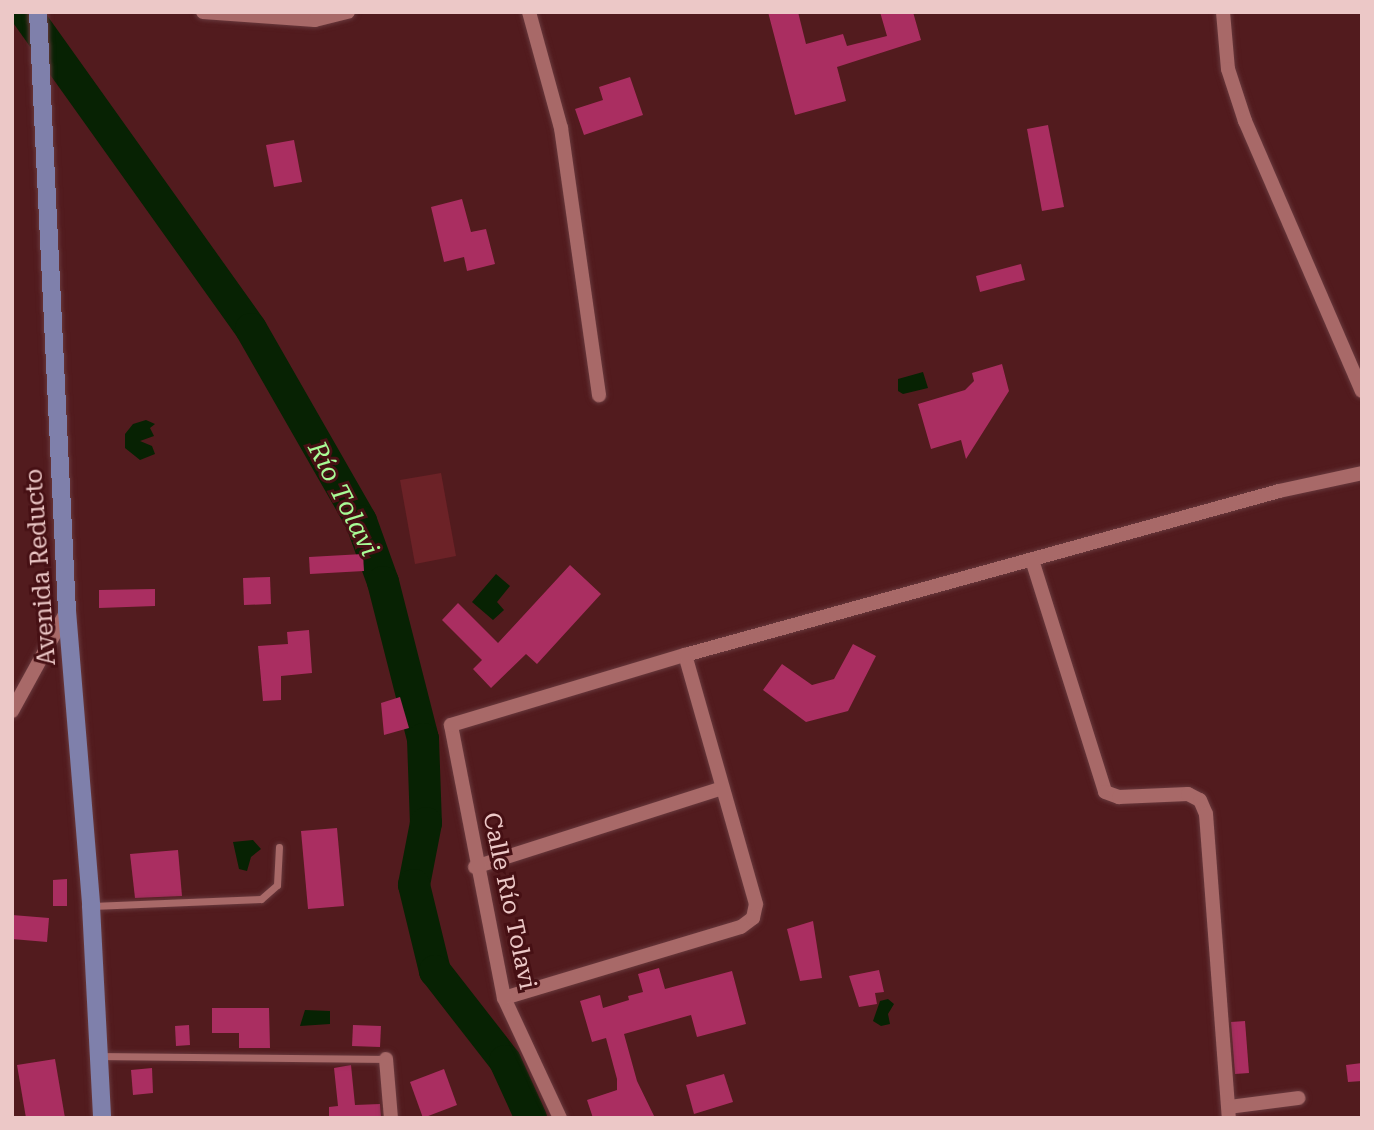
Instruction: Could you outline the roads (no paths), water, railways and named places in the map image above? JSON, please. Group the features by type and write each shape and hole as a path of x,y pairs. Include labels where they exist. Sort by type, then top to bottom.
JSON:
{"main road":[{"name":"Avenida Reducto","path":"38,12 67,611 91,906 102,1118"}],"street":[{"path":"203,12 315,20 348,12"},
{"path":"529,12 561,128 599,395"},
{"path":"1223,12 1228,69 1245,121 1362,391"},
{"path":"504,998 741,927 753,918 756,904 685,655 1033,563 1279,491 1362,473"},
{"path":"1033,563 1105,792 1119,797 1188,794 1200,800 1206,814 1229,1112 1298,1098"},
{"path":"12,711 67,611"},
{"name":"Calle Río Tolavi","path":"560,1118 504,998 475,867 451,725 685,655"},
{"path":"475,867 722,788"},
{"path":"386,1059 391,1118"}],"lane":[{"path":"91,906 261,899 277,885 279,847"},
{"path":"99,1056 386,1059"}],"waterway":[{"name":"Río Tolavi","path":"25,12 251,329 361,521 383,582 423,739 426,823 414,885 435,971 505,1061 531,1118"}]}
